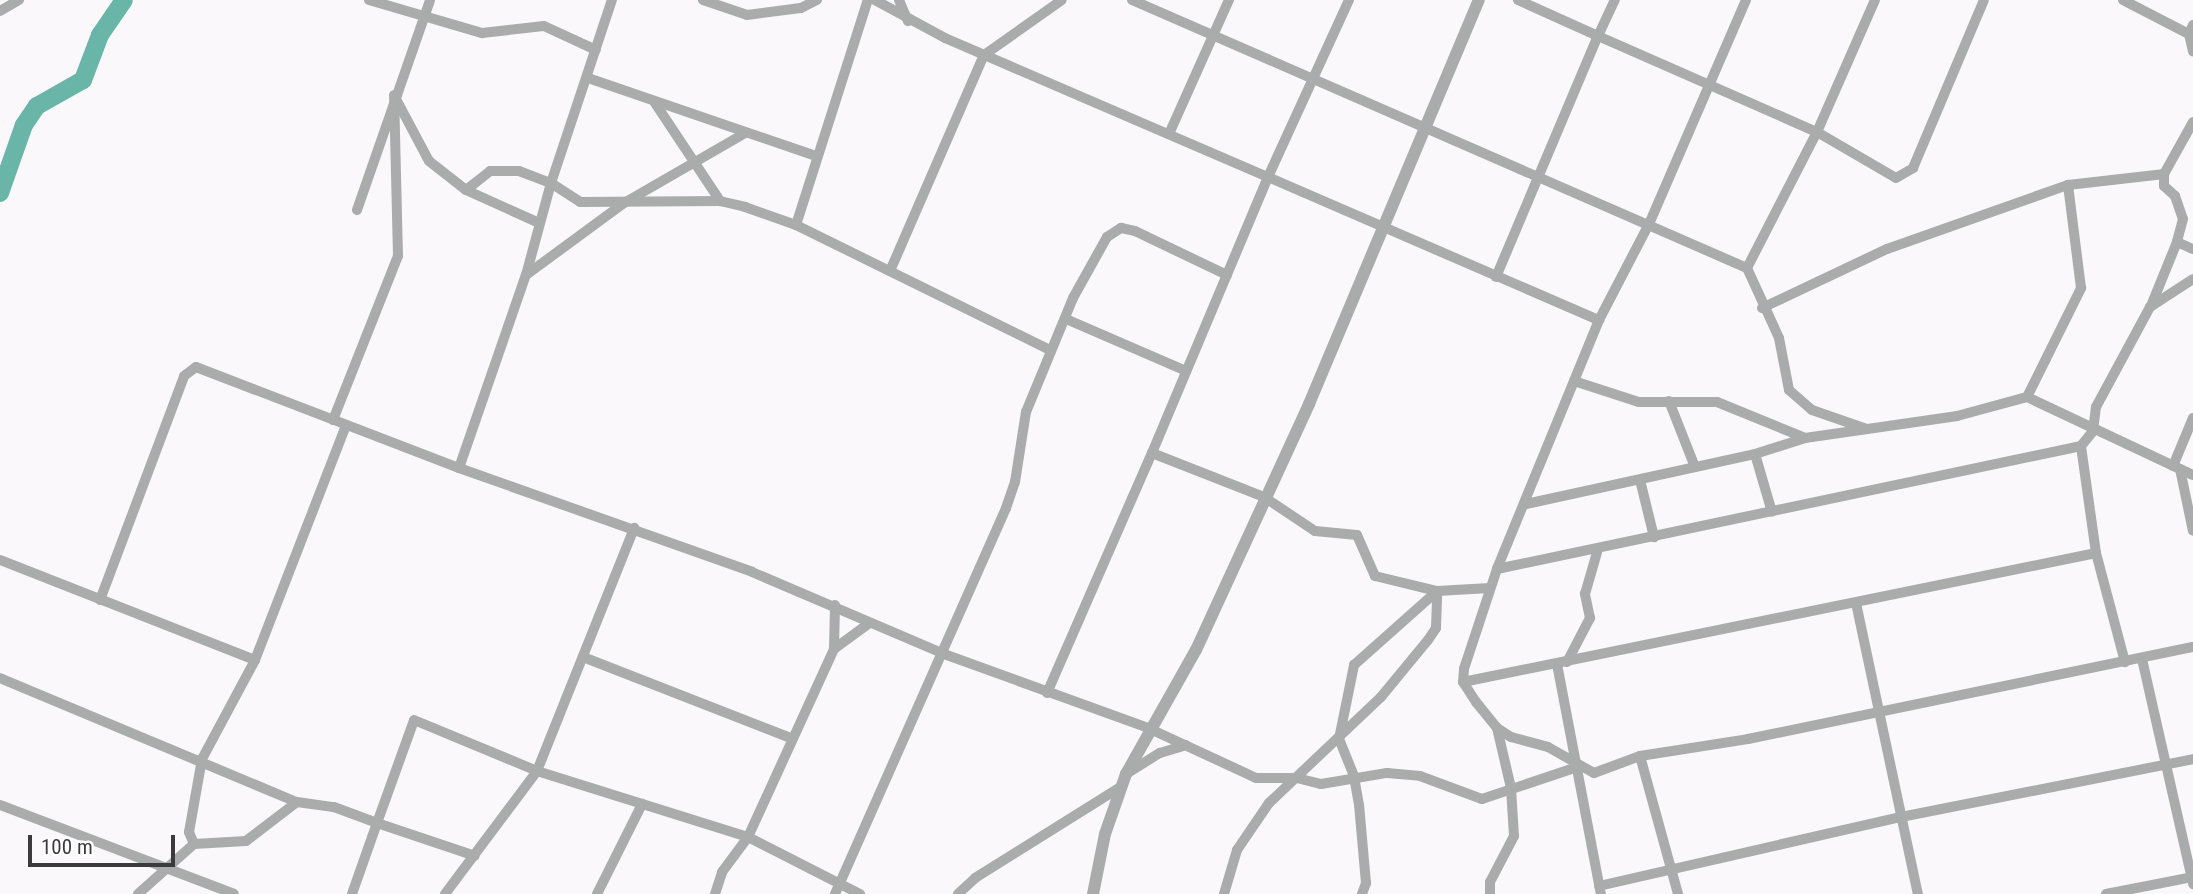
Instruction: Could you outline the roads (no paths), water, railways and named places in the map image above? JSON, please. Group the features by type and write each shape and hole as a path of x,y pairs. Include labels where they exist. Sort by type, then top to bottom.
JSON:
{"street":[{"path":"0,11 19,0"},
{"path":"369,0 424,19 482,33 544,26 596,50"},
{"path":"358,210 394,95 430,0"},
{"path":"459,468 526,275 551,183 612,0"},
{"path":"703,0 747,15 800,8 817,0"},
{"path":"796,225 868,0"},
{"path":"875,0 908,22 1599,320"},
{"path":"899,0 908,22"},
{"path":"890,271 984,55 1062,0"},
{"path":"1132,0 1312,81 1650,222 1747,268 1762,308 1779,338 1789,390 1796,399 1812,410 1867,429"},
{"path":"1168,134 1229,0"},
{"path":"1047,694 1268,177 1349,0"},
{"path":"1093,894 1105,835 1124,780 1148,728 1196,650 1309,404 1479,0"},
{"path":"1518,0 1817,132 1896,178 1907,175 1954,78 1984,0"},
{"path":"1496,277 1542,176 1615,0"},
{"path":"1463,682 1497,569 1527,504 1599,320 1650,222 1746,0"},
{"path":"1747,268 1817,132 1875,0"},
{"path":"2123,0 2191,30 2193,52"},
{"path":"588,78 816,156"},
{"path":"394,95 429,161 466,190 539,223"},
{"path":"333,420 398,256 394,95"},
{"path":"655,103 720,201"},
{"path":"1497,569 2081,446 2093,430 2096,407 2150,307 2177,242 2183,219 2175,196 2164,186 2164,174 2193,122"},
{"path":"526,275 624,203 696,164 745,133"},
{"path":"466,190 490,171 519,171 551,183 580,202 720,201 796,225 1050,350"},
{"path":"1762,308 1887,249 2068,185 2164,174"},
{"path":"2027,397 2081,288 2068,185"},
{"path":"837,890 944,654 1015,482 1026,412 1050,350 1107,237 1121,228 1135,231 1227,275"},
{"path":"2177,242 2193,249"},
{"path":"2150,307 2193,279"},
{"path":"1066,319 1186,371"},
{"path":"100,600 190,369 196,367 459,468 634,528 835,605 868,624 944,654 1047,694 1148,728 1256,778 1297,778 1321,784 1354,776 1420,776 1482,799 1580,766"},
{"path":"1574,381 1639,402 1669,401 1735,407 1805,438"},
{"path":"1527,504 1755,454 1805,438 1957,416 2027,397 2193,475"},
{"path":"1669,401 1695,467"},
{"path":"2193,418 2176,468 2193,531"},
{"path":"194,844 189,832 202,759 255,660 346,425"},
{"path":"2081,446 2096,553 2125,662"},
{"path":"1152,453 1264,497 1315,531 1357,535 1375,576 1437,591 1490,588"},
{"path":"1755,454 1772,512"},
{"path":"1640,480 1654,537"},
{"path":"444,894 537,771 634,528"},
{"path":"1598,549 1585,594 1590,618 1562,663 1600,890 1668,868 1901,817 2193,760"},
{"path":"1463,682 2096,553"},
{"path":"0,561 255,660"},
{"path":"1224,894 1237,850 1269,803 1339,739 1428,640 1436,628 1437,591"},
{"path":"1362,894 1366,883 1354,776 1339,739 1354,665 1437,591"},
{"path":"1856,603 1918,894"},
{"path":"715,894 722,872 748,837 834,649 835,605"},
{"path":"834,649 868,624"},
{"path":"1497,728 1548,747 1594,773 1640,756 1880,713 2193,647"},
{"path":"583,657 793,739"},
{"path":"2106,894 2192,879 2142,659"},
{"path":"0,678 202,759 297,802 334,807 475,856"},
{"path":"1463,682 1497,728 1511,788 1514,836 1490,882 1490,894"},
{"path":"352,894 414,720 537,771 748,837 820,871 837,890 860,894"},
{"path":"958,894 975,878 1124,780 1160,753 1186,745"},
{"path":"1640,756 1668,868 1678,894"},
{"path":"138,894 194,844 246,841 297,802"},
{"path":"597,894 642,804"},
{"path":"0,805 169,866 234,894"}],"waterway":[{"path":"0,193 24,125 37,106 83,80 100,35 124,0"}]}
